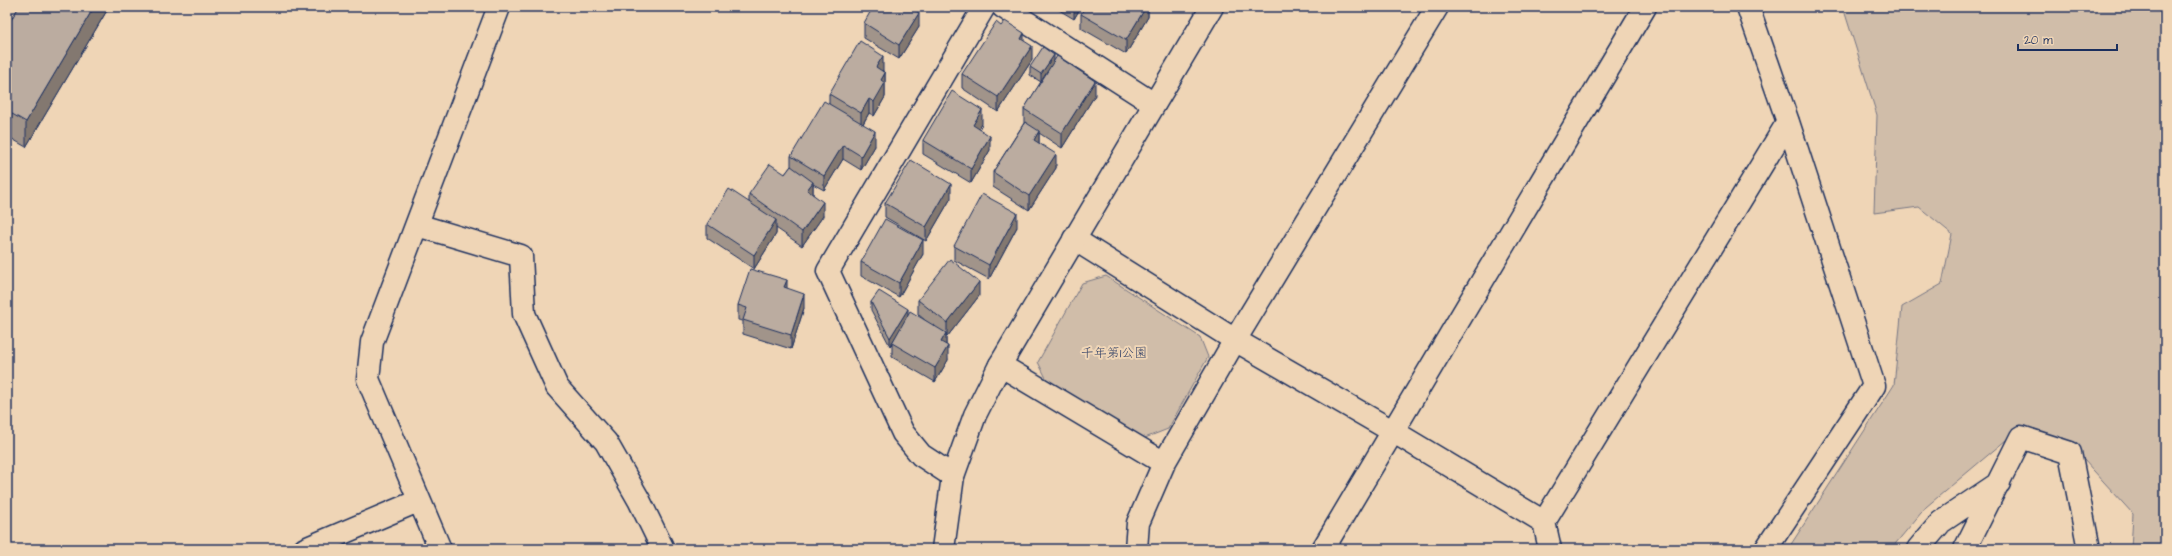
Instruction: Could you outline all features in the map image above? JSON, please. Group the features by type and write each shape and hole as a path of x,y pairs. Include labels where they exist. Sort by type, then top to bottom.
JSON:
{"street":[{"path":"440,549 418,501 368,379 372,342 499,7"},
{"path":"953,476 921,455 903,433 828,271 984,7"},
{"path":"1003,7 1154,104"},
{"path":"943,549 953,476 974,415 1000,365 1212,7"},
{"path":"1136,549 1138,523 1164,463 1235,340 1437,7"},
{"path":"1323,549 1394,432 1645,7"},
{"path":"1748,7 1788,122 1874,386 1766,549"},
{"path":"1550,549 1544,522 1788,122"},
{"path":"417,225 521,256 524,314 558,387 606,442 639,500 663,549"},
{"path":"1074,239 1235,340 1394,432 1544,522"},
{"path":"1000,365 1164,463"},
{"path":"1965,549 2022,437 2070,453 2089,549"},
{"path":"1918,549 1941,522 2000,482"},
{"path":"304,549 418,501"}],"green space":[{"path":"1843,7 2165,7 2165,549 2131,549 2133,514 2064,438 2006,440 1926,507 1891,549 1788,549 1894,385 1902,307 1942,284 1952,234 1919,207 1874,213 1877,115"},
{"name":"千年第1公園","path":"1106,276 1200,337 1208,357 1168,429 1145,438 1049,384 1038,362 1082,283"}],"building":[{"path":"19,7 94,7 26,122 7,111 7,26"},
{"path":"873,7 909,7 919,13 899,45 864,23"},
{"path":"1085,7 1146,7 1126,40 1081,14"},
{"path":"1005,21 1024,33 1021,39 1032,46 998,97 962,74 996,22 1001,26"},
{"path":"860,41 883,56 876,67 885,73 881,80 885,83 874,102 869,99 861,113 829,94"},
{"path":"1043,47 1054,55 1041,74 1030,67"},
{"path":"1057,56 1095,81 1062,133 1024,109"},
{"path":"952,91 982,110 973,125 990,136 971,169 923,140"},
{"path":"824,101 875,131 861,156 843,145 824,176 791,156"},
{"path":"1025,122 1039,131 1034,140 1056,154 1029,196 993,172"},
{"path":"911,160 951,184 926,227 885,203"},
{"path":"770,164 785,174 791,166 813,182 807,190 823,202 802,232 749,194"},
{"path":"729,189 776,220 754,255 707,224"},
{"path":"982,194 1017,213 989,265 954,246"},
{"path":"885,219 923,240 899,283 861,262"},
{"path":"950,259 979,282 947,323 918,300"},
{"path":"750,269 787,280 784,287 804,294 791,335 743,320 747,308 738,305"},
{"path":"879,291 908,309 890,338 871,302"},
{"path":"910,311 946,333 941,342 948,346 935,368 892,343"}]}
